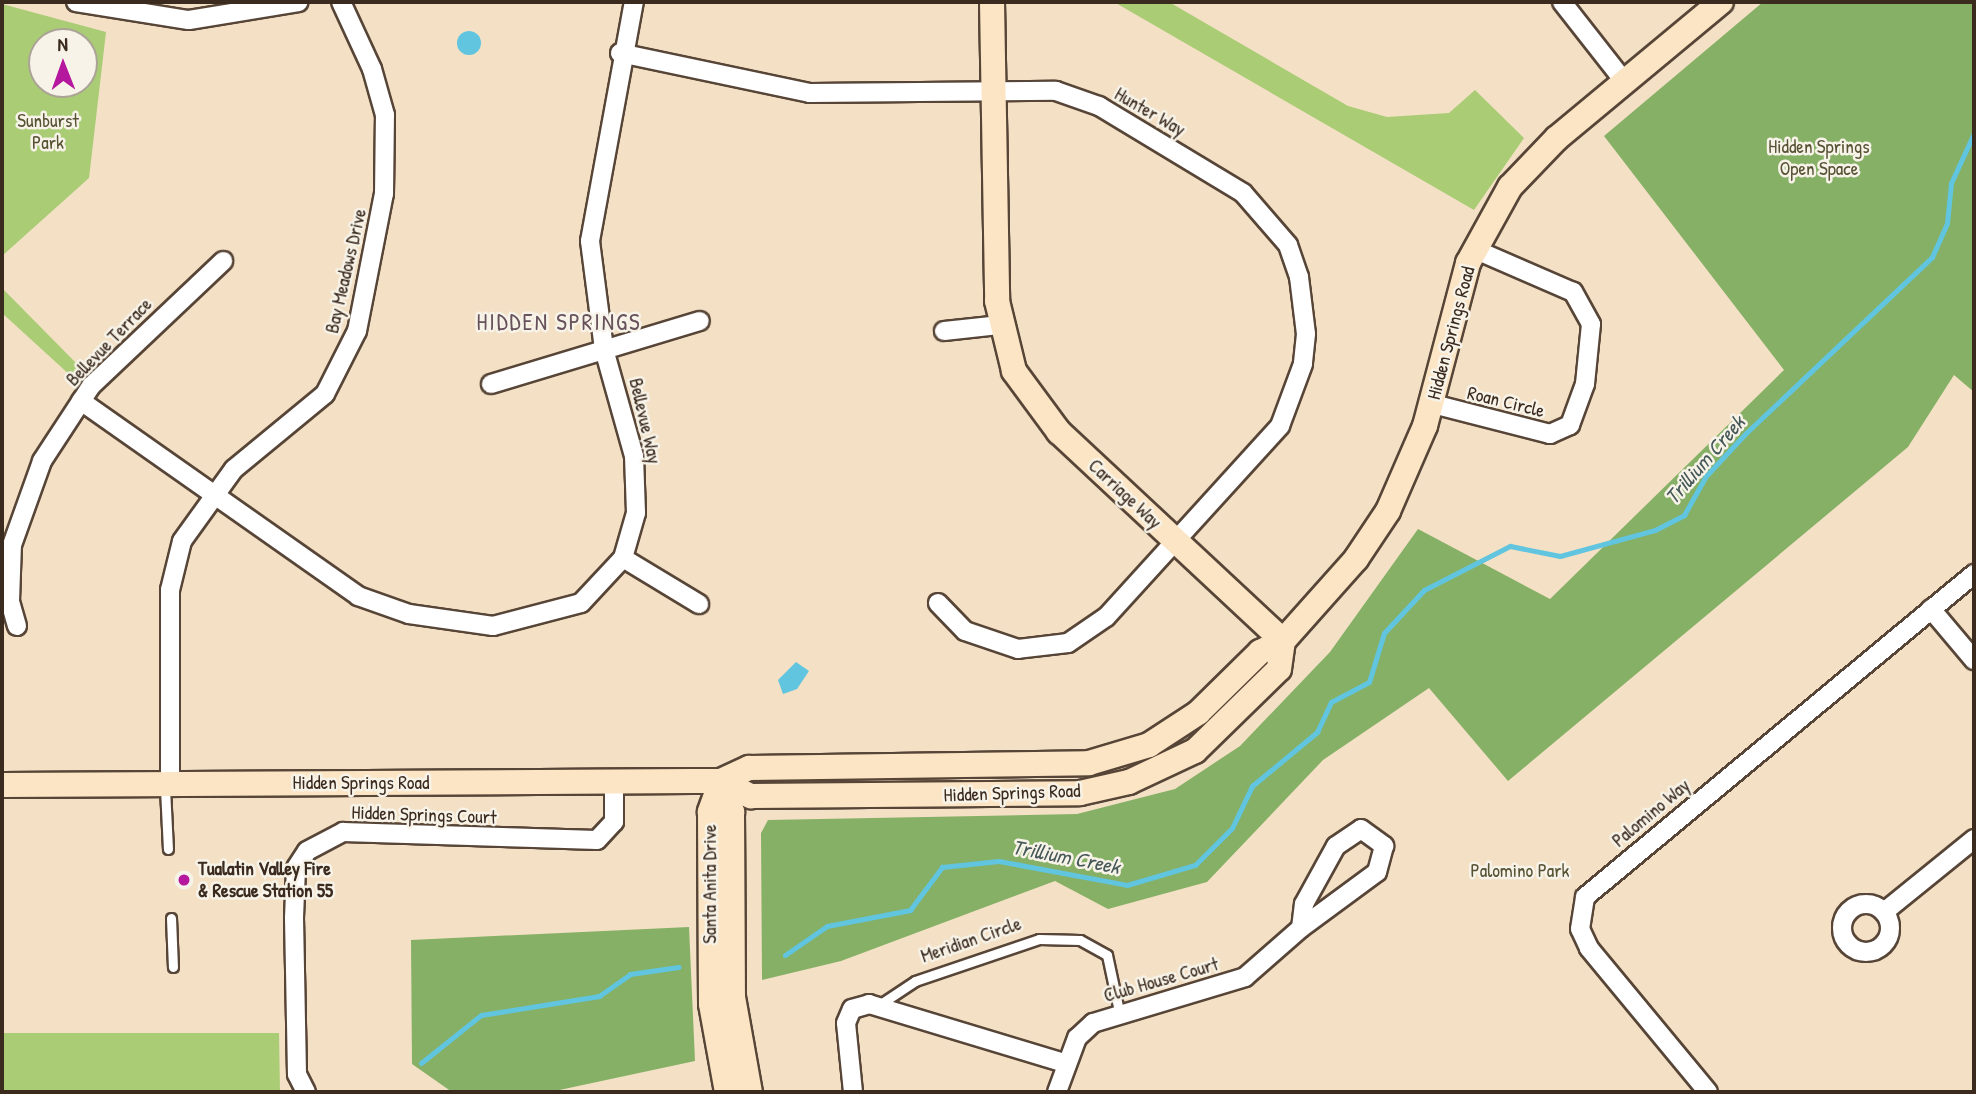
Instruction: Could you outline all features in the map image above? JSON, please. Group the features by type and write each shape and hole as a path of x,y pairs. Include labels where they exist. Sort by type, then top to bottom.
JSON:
{"main road":[{"name":"Carriage Way","path":"992,2 999,325 1014,371 1038,408 1283,641"},
{"name":"Hidden Springs Road","path":"2,785 721,781 749,768 1060,766 1110,760 1180,726 1259,652 1283,641 1368,542 1407,472 1433,404 1474,249 1527,167 1624,81 1721,2"},
{"name":"Hidden Springs Road","path":"721,781 751,796 1080,793 1181,761 1242,709 1279,668 1283,641"},
{"name":"Santa Anita Drive","path":"721,781 710,812 710,962 714,1034 727,1092"},
{"name":"Santa Anita Drive","path":"721,781 732,812 733,997 750,1092"}],"street":[{"path":"76,2 189,20 299,2"},
{"name":"Bay Meadows Drive","path":"167,784 170,590 183,541 211,497 234,470 325,394 357,331 384,194 384,115 372,69 341,2"},
{"name":"Bellevue Way","path":"80,401 211,497 358,596 460,624 493,626 554,614 598,590 623,558 636,513 636,472 604,349 590,241 620,52 634,2"},
{"path":"1562,2 1624,81"},
{"name":"Hunter Way","path":"620,52 810,93 1056,91 1098,106 1243,193 1288,245 1300,277 1306,334 1291,401 1266,443 1093,628 1055,647 994,646 965,631 938,603"},
{"name":"Roan Circle","path":"1433,404 1550,434 1570,425 1585,384 1591,324 1573,292 1474,249"},
{"name":"Bellevue Terrace","path":"17,626 10,601 18,521 42,461 80,401 223,261"},
{"path":"491,384 700,321"},
{"path":"944,331 999,325"},
{"path":"623,558 699,604"},
{"name":"Palomino Way","path":"1708,1092 1589,948 1580,929 1584,897 1974,574"},
{"path":"1931,609 1974,660"},
{"name":"Hidden Springs Court","path":"306,1092 297,1074 294,919 296,868 307,851 343,832 597,840 614,822 614,782"},
{"name":"Club House Court","path":"1057,1092 1065,1063 1093,1023 1119,1011 1245,977 1301,928 1377,872 1385,858 1376,834 1361,829 1338,845 1304,904 1301,928"},
{"path":"1884,912 1974,839"},
{"path":"879,1005 1065,1063"},
{"name":"Meridian Circle","path":"853,1092 848,1015 858,1006 879,1005"}],"lane":[{"path":"167,784 168,849"},
{"path":"171,918 173,967"},
{"name":"Meridian Circle","path":"879,1005 915,981 1038,939 1080,940 1107,954 1119,1011"}],"green space":[{"path":"1114,2 1169,2 1348,106 1387,117 1449,113 1475,90 1524,138 1474,210"},
{"name":"Hidden Springs Open Space","path":"1763,2 1974,2 1974,392 1954,375 1908,447 1508,781 1429,688 1323,760 1207,882 1108,909 1055,881 841,961 762,980 761,833 768,820 1077,814 1175,789 1240,746 1330,652 1418,529 1550,599 1784,370 1604,136"},
{"name":"Sunburst Park","path":"2,4 91,28 28,28 28,98 98,98 98,30 106,32 89,178 2,256"},
{"path":"2,288 79,366 71,376 2,313"},
{"path":"689,927 695,1061 550,1092 452,1092 412,1064 411,940"},
{"path":"2,1033 279,1033 280,1092 2,1092"}],"water":[{"path":"469,31 477,35 481,43 477,51 469,55 461,51 457,43 461,35"},
{"path":"796,662 809,671 797,689 783,694 778,680"}],"waterway":[{"name":"Trillium Creek","path":"785,955 827,926 910,910 942,867 999,861 1127,885 1195,865 1232,828 1252,786 1317,732 1331,702 1369,682 1384,633 1424,590 1510,546 1560,556 1655,530 1684,515 1706,476 1746,433 1932,257 1947,223 1951,183 1974,133"},
{"name":"Trillium Creek","path":"421,1063 481,1015 599,996 630,974 678,967"}],"place":[{"name":"Tualatin Valley Fire & Rescue Station 55","path":"184,880"}],"district":[{"name":"HIDDEN SPRINGS","path":"559,322"}],"park label":[{"name":"Palomino Park","path":"1520,871"}]}
